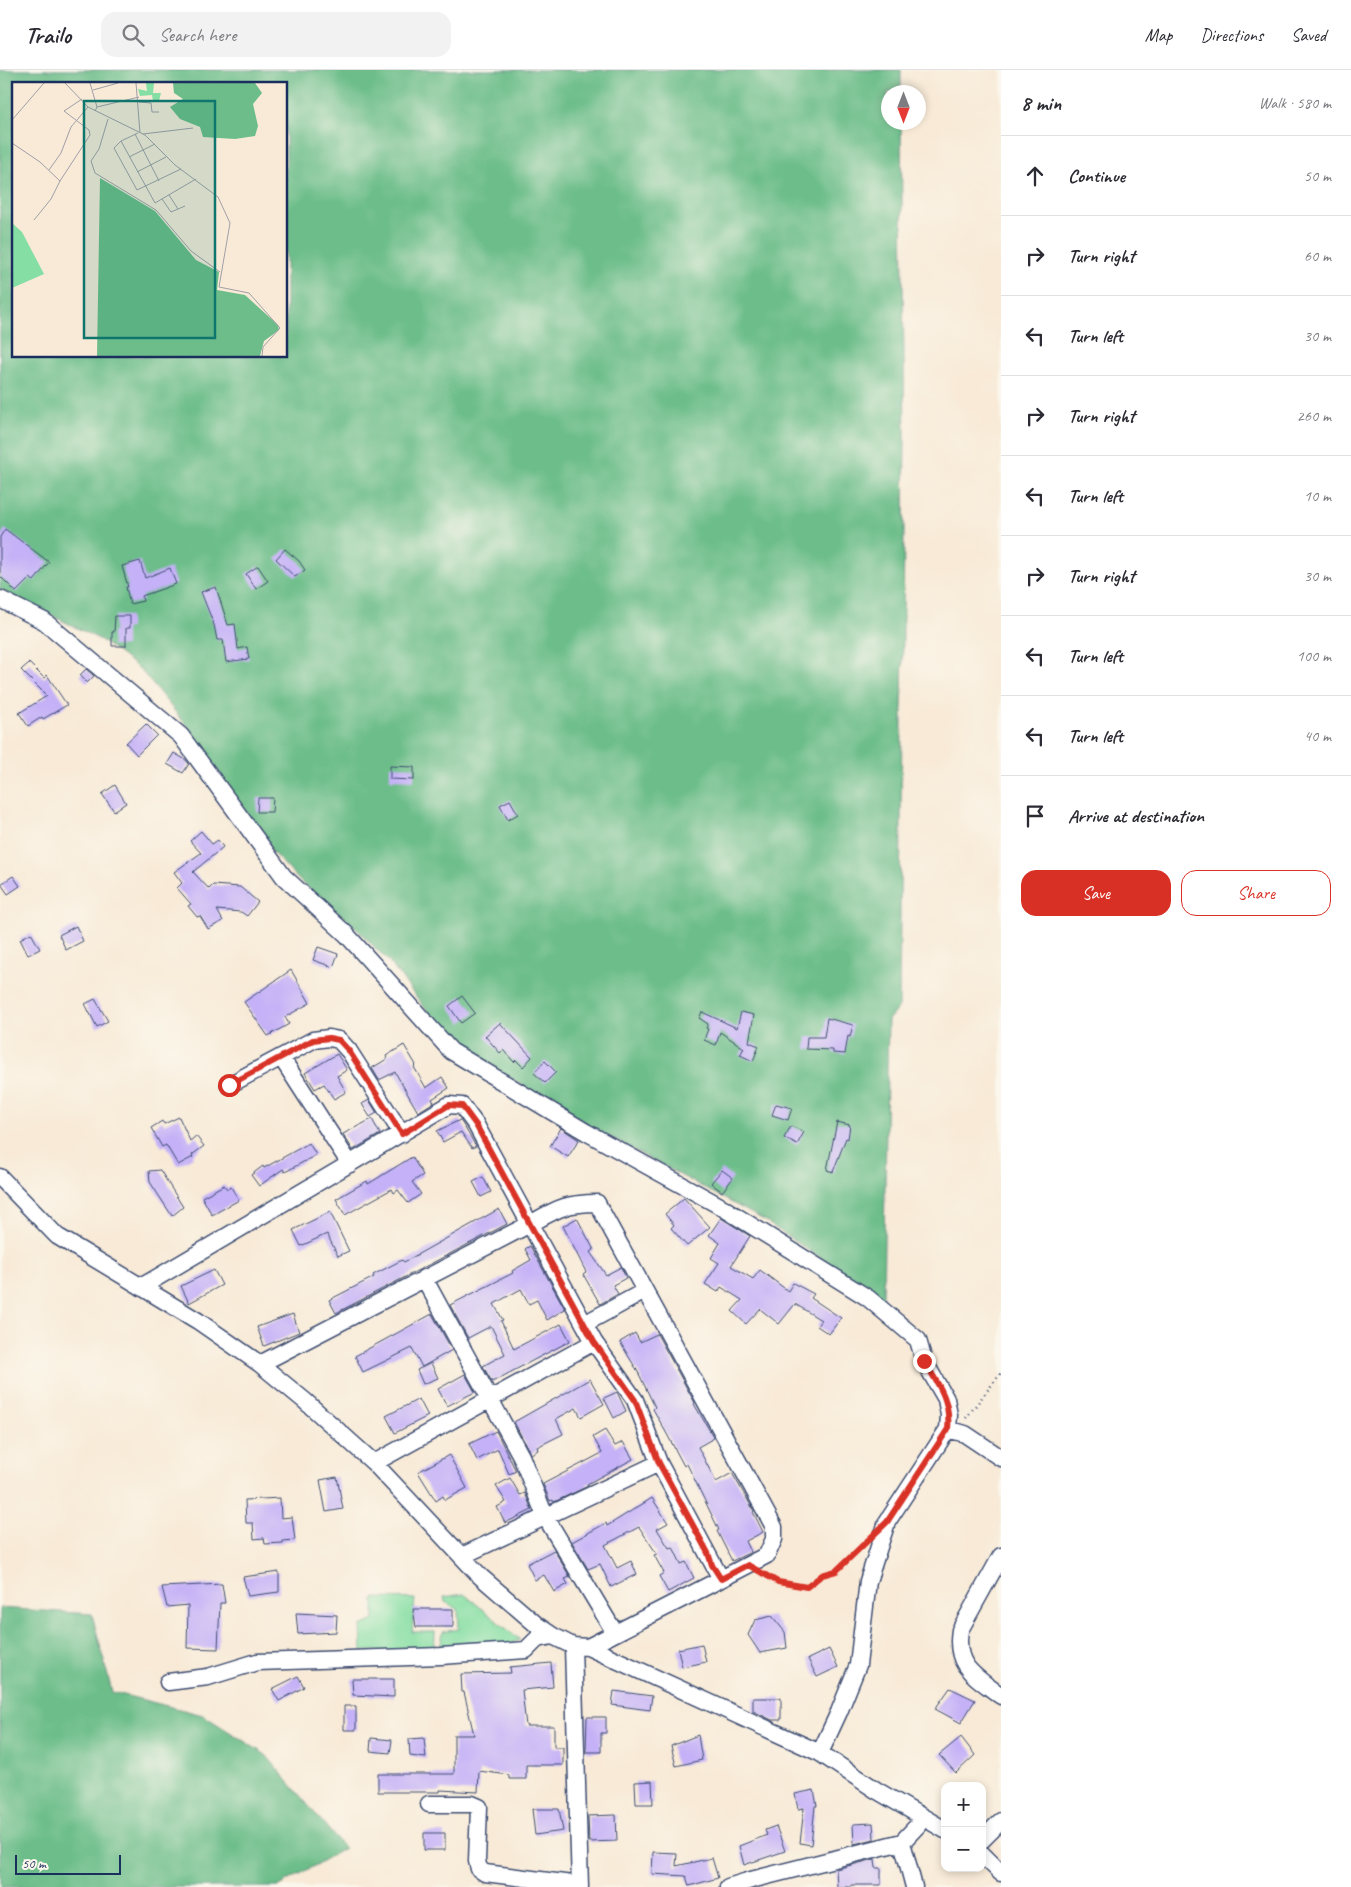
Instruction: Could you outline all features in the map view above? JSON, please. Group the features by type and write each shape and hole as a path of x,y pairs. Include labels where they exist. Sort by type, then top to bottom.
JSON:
{"street":[{"path":"0,599 44,621 181,736 284,877 346,934 450,1051 586,1132 728,1212 868,1298 918,1340 924,1361 946,1399 952,1430 887,1522 868,1581 858,1664 839,1712 820,1752"},
{"path":"229,1085 313,1040 329,1038 339,1040 349,1051 402,1134"},
{"path":"280,1057 350,1164"},
{"path":"141,1287 449,1105 462,1106 476,1125 594,1342 635,1400 659,1463 721,1579"},
{"path":"0,1177 58,1236 198,1321 260,1364 305,1401 374,1463 481,1577 552,1636 581,1646 820,1752 876,1790 941,1828"},
{"path":"260,1364 562,1206 596,1203 774,1527 774,1539 767,1555 615,1633 581,1646"},
{"path":"424,1278 488,1399 521,1456 545,1516 615,1633"},
{"path":"584,1324 645,1291"},
{"path":"374,1463 594,1342"},
{"path":"952,1430 965,1434 1001,1458"},
{"path":"462,1556 659,1463"},
{"path":"1001,1556 960,1630 958,1642 960,1656 967,1670 1001,1696"},
{"path":"168,1682 208,1677 257,1662 441,1656 526,1650 537,1639 552,1636"},
{"path":"429,1804 472,1804 479,1807 477,1861 479,1869 485,1873 580,1886 581,1646"},
{"path":"728,1887 902,1842 918,1825 920,1816"},
{"path":"986,1836 1001,1821"},
{"path":"902,1842 914,1887"},
{"path":"986,1858 1001,1872"}],"path":[{"path":"952,1430 1001,1373"},
{"path":"748,1565 778,1582 807,1587 822,1575 836,1571 867,1542"}],"green space":[{"path":"0,70 901,70 901,85 881,85 881,130 901,130 905,438 899,1007 888,1020 883,1300 762,1219 587,1125 458,1046 390,963 352,924 302,883 273,853 192,732 140,669 101,640 0,590"},
{"path":"464,1594 520,1640 509,1644 440,1650 443,1632 459,1629 458,1609 445,1602 444,1597"},
{"path":"374,1598 415,1599 412,1632 435,1632 434,1652 362,1651 361,1626 374,1620"},
{"path":"0,1608 92,1614 112,1692 203,1715 266,1755 344,1848 278,1887 0,1887"}],"building":[{"path":"5,529 49,562 34,581 30,578 16,592 0,576 0,537"},
{"path":"285,549 299,561 305,570 295,577 276,559"},
{"path":"140,561 145,578 170,568 176,584 142,596 143,601 130,604 126,587 128,587 122,566"},
{"path":"258,566 268,581 256,589 246,574"},
{"path":"216,587 228,625 235,624 238,649 247,647 249,659 226,662 223,640 217,640 214,625 201,592"},
{"path":"115,616 130,616 130,628 126,628 126,646 112,646"},
{"path":"29,663 44,678 47,675 67,705 28,726 19,713 47,696 21,670"},
{"path":"86,669 94,676 87,683 80,675"},
{"path":"146,724 157,735 137,755 126,743"},
{"path":"174,753 189,764 183,773 167,764"},
{"path":"390,766 414,767 414,780 390,779"},
{"path":"115,785 126,803 114,811 102,794"},
{"path":"258,798 273,798 272,812 257,812"},
{"path":"510,800 518,814 508,820 500,805"},
{"path":"201,831 212,844 218,840 223,847 193,872 209,889 213,885 240,887 258,902 247,916 241,912 217,910 223,921 208,929 200,916 197,917 188,906 191,904 177,888 182,883 174,872 201,853 190,841"},
{"path":"13,876 20,886 8,894 1,884"},
{"path":"76,926 83,941 66,950 59,935"},
{"path":"31,933 40,949 28,955 20,939"},
{"path":"318,947 338,954 333,967 313,960"},
{"path":"291,970 310,1003 285,1017 289,1024 268,1036 244,1002"},
{"path":"462,996 475,1013 461,1023 449,1006"},
{"path":"95,999 108,1021 97,1027 85,1004"},
{"path":"702,1012 737,1028 741,1012 754,1015 749,1042 759,1046 753,1061 740,1055 744,1048 720,1032 716,1045 704,1040 708,1024 699,1018"},
{"path":"827,1018 853,1025 850,1037 848,1036 845,1054 833,1053 833,1050 806,1049 807,1037 824,1037"},
{"path":"500,1023 532,1057 523,1067 516,1060 514,1062 503,1050 500,1053 485,1036"},
{"path":"404,1045 416,1065 414,1067 426,1088 442,1077 449,1088 432,1099 434,1102 418,1112 395,1072 379,1080 372,1068 387,1059 386,1056"},
{"path":"337,1054 347,1070 337,1076 346,1092 334,1099 324,1084 315,1089 305,1073"},
{"path":"545,1061 556,1072 545,1083 534,1073"},
{"path":"369,1100 377,1113 370,1117 362,1104"},
{"path":"776,1104 792,1108 788,1120 772,1115"},
{"path":"179,1117 190,1141 196,1136 204,1146 192,1155 193,1157 178,1165 166,1145 162,1147 151,1128 162,1121 164,1124"},
{"path":"372,1119 380,1134 353,1150 343,1134"},
{"path":"460,1120 476,1146 472,1148 461,1132 443,1142 437,1131"},
{"path":"837,1122 850,1125 848,1139 846,1138 833,1172 827,1170"},
{"path":"791,1126 804,1132 797,1145 784,1138"},
{"path":"561,1128 579,1140 568,1157 550,1146"},
{"path":"309,1143 316,1155 285,1172 283,1169 259,1186 251,1175 263,1166 264,1168"},
{"path":"412,1157 423,1175 412,1182 421,1194 408,1203 398,1190 394,1193 392,1189 345,1215 336,1199 367,1181 368,1184"},
{"path":"160,1170 183,1207 172,1216 150,1182 149,1171"},
{"path":"722,1170 733,1178 722,1192 711,1183"},
{"path":"483,1177 491,1192 481,1197 473,1182"},
{"path":"224,1185 227,1189 231,1187 239,1200 212,1215 202,1197"},
{"path":"684,1198 710,1227 687,1246 671,1228 674,1225 665,1214"},
{"path":"499,1209 507,1224 336,1313 329,1300 402,1260 404,1262"},
{"path":"330,1212 349,1251 338,1256 327,1234 301,1246 293,1230"},
{"path":"577,1218 594,1250 590,1252 606,1275 621,1267 626,1278 613,1285 618,1294 600,1304 583,1274 586,1272 563,1226"},
{"path":"721,1218 750,1236 731,1266 753,1279 760,1270 788,1291 793,1283 814,1294 811,1298 841,1318 829,1334 817,1326 821,1320 795,1304 779,1324 760,1309 746,1324 732,1311 742,1300 721,1287 718,1292 705,1284 719,1263 711,1258 720,1243 709,1235"},
{"path":"530,1246 565,1309 547,1320 537,1300 529,1304 521,1289 494,1304 503,1320 501,1321 514,1349 561,1324 570,1341 492,1382 483,1366 505,1354 491,1326 468,1338 450,1305 513,1273 512,1271 531,1260 525,1249"},
{"path":"214,1270 222,1285 189,1303 181,1286"},
{"path":"293,1314 299,1332 264,1346 257,1327"},
{"path":"432,1314 452,1350 422,1367 412,1348 363,1372 355,1356"},
{"path":"635,1333 640,1342 657,1334 714,1438 698,1447 716,1482 732,1473 754,1511 763,1532 746,1541 751,1552 732,1561 687,1464 684,1466 653,1409 655,1407 638,1372 620,1342"},
{"path":"431,1363 438,1378 423,1384 417,1370"},
{"path":"465,1374 475,1392 447,1406 438,1389"},
{"path":"590,1379 604,1404 581,1417 576,1408 556,1419 563,1434 537,1447 538,1450 531,1454 514,1422"},
{"path":"617,1392 626,1411 614,1418 604,1398"},
{"path":"419,1399 428,1416 395,1433 386,1416"},
{"path":"605,1430 615,1446 623,1442 633,1459 587,1484 588,1486 554,1502 553,1500 550,1501 543,1484 602,1453 593,1437"},
{"path":"496,1431 516,1471 509,1474 498,1449 477,1460 469,1444"},
{"path":"449,1455 467,1488 445,1500 443,1496 436,1501 418,1472"},
{"path":"337,1477 343,1509 326,1512 320,1480"},
{"path":"510,1478 520,1495 525,1493 532,1510 505,1523 497,1507 506,1502 496,1486"},
{"path":"280,1498 281,1518 292,1517 295,1540 265,1544 264,1538 254,1539 253,1523 246,1523 245,1500"},
{"path":"652,1498 668,1523 657,1529 669,1548 673,1547 681,1564 686,1562 694,1578 668,1592 659,1576 664,1573 654,1555 657,1554 639,1527 605,1545 617,1568 631,1561 637,1574 611,1587 600,1564 588,1569 572,1542 606,1523 607,1526"},
{"path":"554,1550 570,1577 565,1579 568,1584 554,1592 544,1575 535,1580 527,1564"},
{"path":"279,1572 279,1592 248,1596 243,1577"},
{"path":"222,1584 225,1603 220,1603 218,1649 187,1648 188,1605 167,1607 162,1587"},
{"path":"413,1609 453,1609 453,1627 416,1627"},
{"path":"296,1613 337,1615 336,1632 298,1634"},
{"path":"772,1616 785,1632 787,1648 760,1653 748,1635 755,1620"},
{"path":"702,1644 706,1662 682,1667 678,1649"},
{"path":"829,1649 838,1667 817,1677 808,1659"},
{"path":"551,1663 553,1687 522,1690 526,1726 554,1726 554,1747 563,1747 563,1765 526,1765 526,1779 509,1779 509,1775 479,1771 478,1792 440,1790 440,1792 378,1792 378,1774 454,1774 454,1735 474,1735 464,1692 462,1692 461,1674 511,1673 510,1667"},
{"path":"298,1676 304,1687 279,1701 272,1689"},
{"path":"352,1679 394,1679 394,1697 353,1695"},
{"path":"950,1688 975,1700 961,1723 935,1709"},
{"path":"614,1691 652,1696 650,1710 612,1705"},
{"path":"753,1698 781,1698 781,1720 772,1720 753,1711"},
{"path":"344,1706 356,1706 356,1730 344,1730"},
{"path":"587,1717 606,1717 606,1733 601,1733 601,1752 586,1752"},
{"path":"698,1735 702,1760 676,1766 671,1746"},
{"path":"961,1737 975,1755 956,1773 939,1755"},
{"path":"371,1738 392,1740 390,1753 370,1751"},
{"path":"424,1738 426,1758 410,1756 409,1739"},
{"path":"652,1781 653,1804 636,1804 635,1782"},
{"path":"814,1790 817,1806 815,1806 811,1845 800,1843 804,1808 798,1809 795,1794"},
{"path":"532,1809 559,1809 563,1831 535,1835"},
{"path":"616,1815 617,1841 589,1842 588,1816"},
{"path":"873,1823 874,1839 854,1844 853,1824"},
{"path":"776,1826 785,1851 744,1865 739,1846 767,1835 765,1830"},
{"path":"424,1833 445,1833 445,1850 424,1850"},
{"path":"653,1852 677,1853 676,1866 712,1858 718,1878 689,1886 686,1876 652,1874"},
{"path":"875,1859 876,1868 881,1868 881,1885 837,1887 836,1869"}],"route":[{"path":"229,1085 313,1040 329,1038 339,1040 349,1051 402,1134 449,1105 462,1106 476,1125 594,1342 635,1400 659,1463 721,1579 748,1565 778,1582 807,1587 822,1575 836,1571 887,1522 948,1429 949,1415 946,1399 924,1361"}]}
